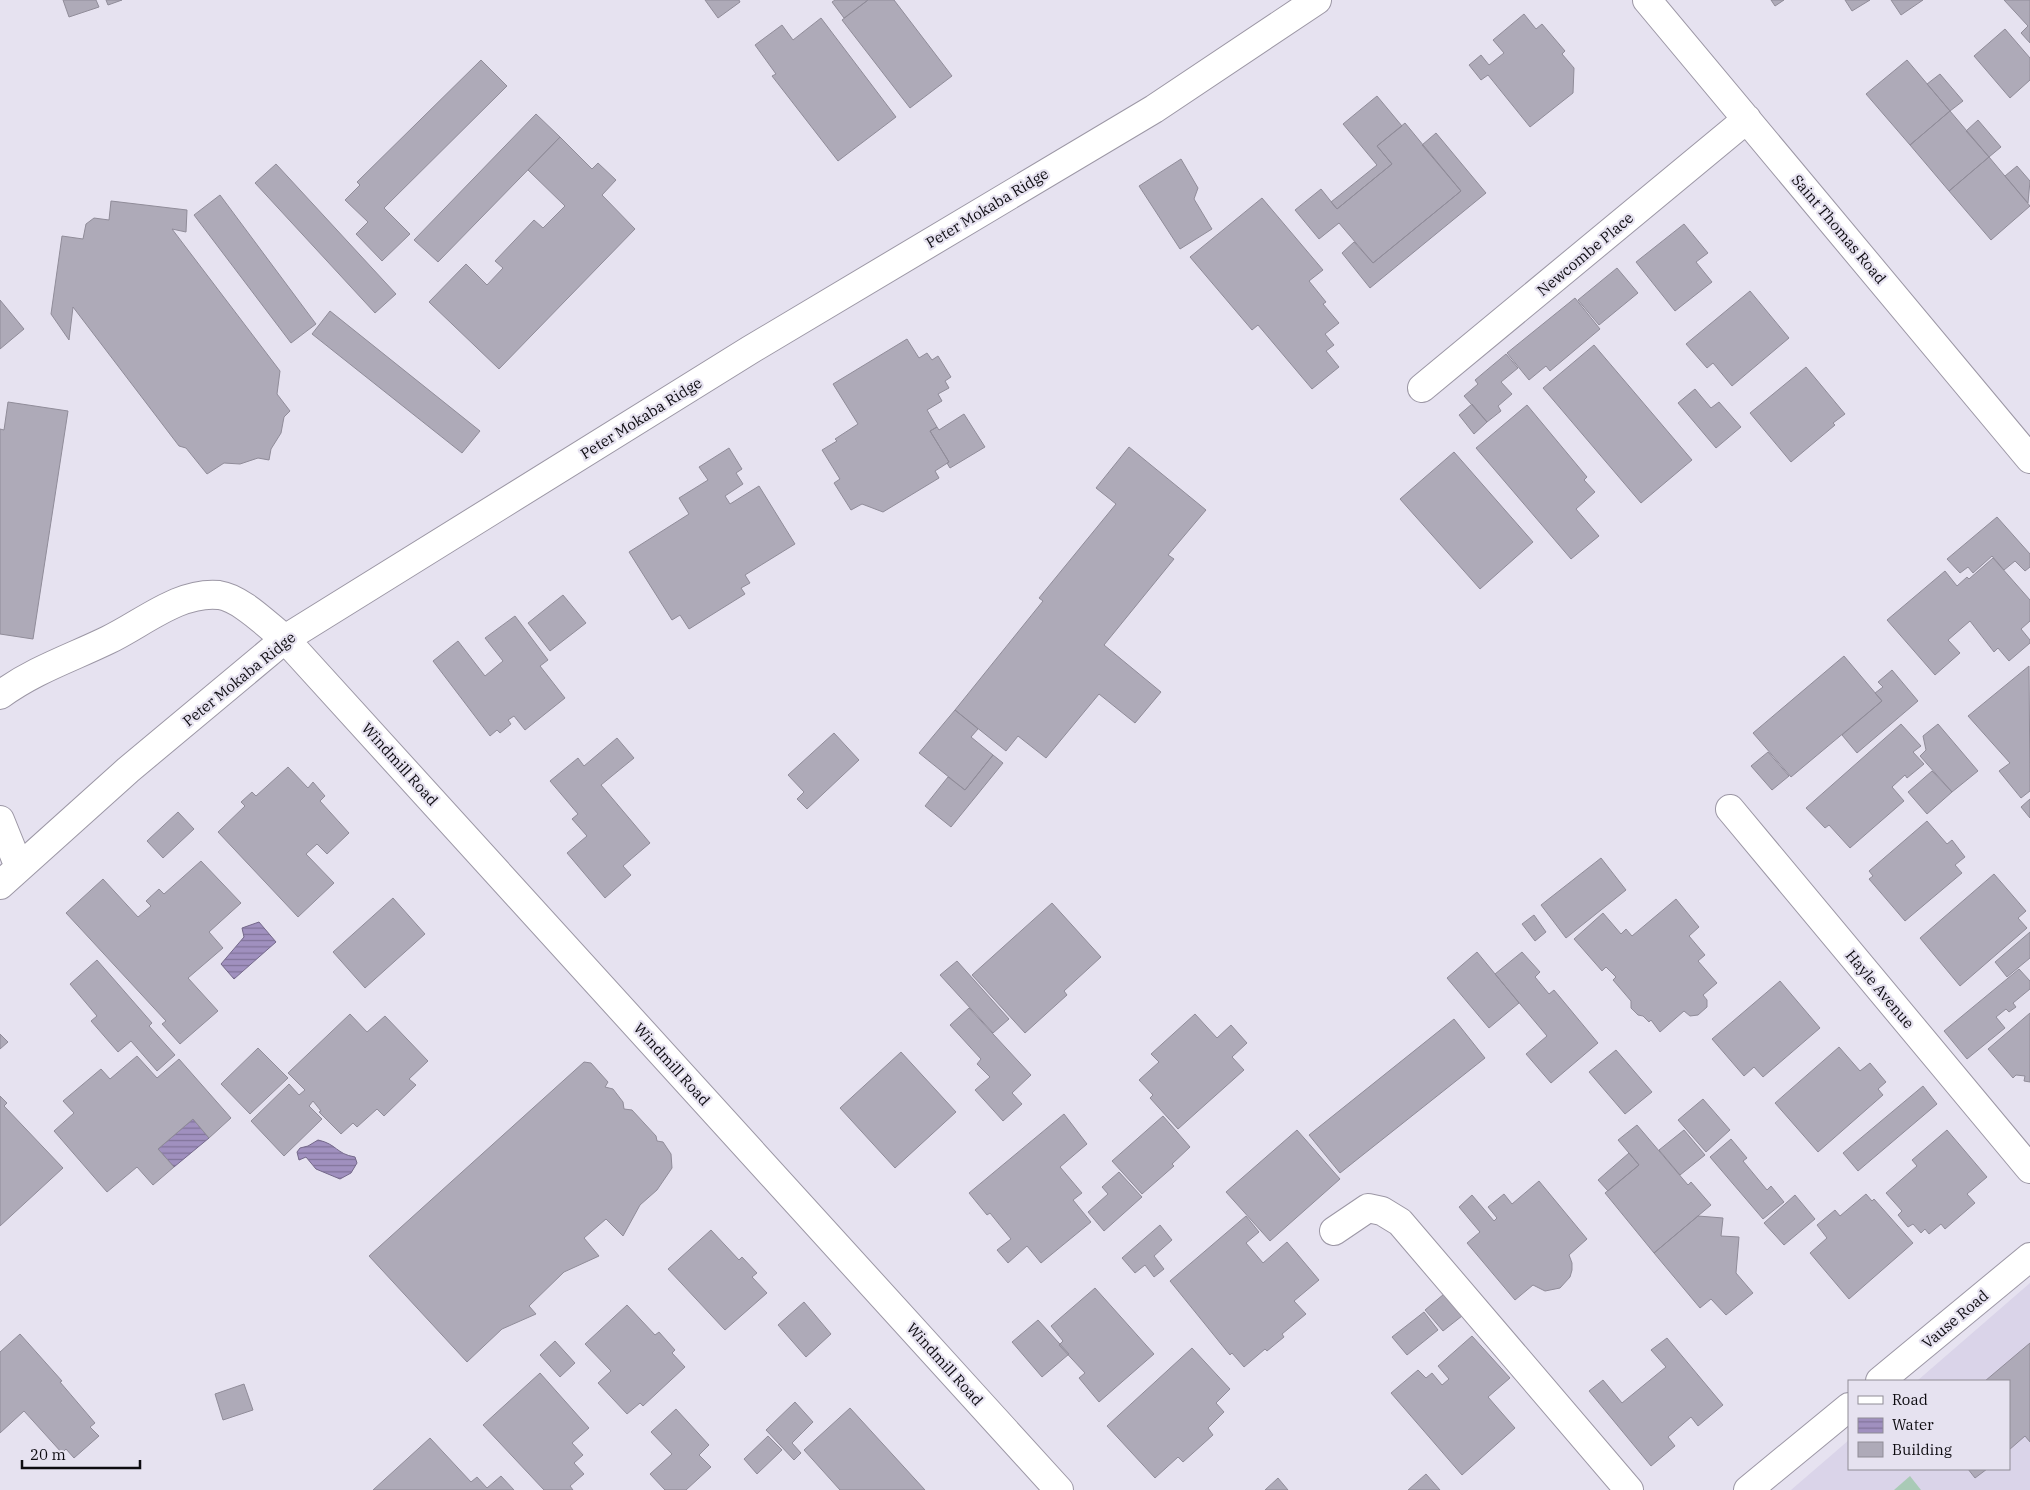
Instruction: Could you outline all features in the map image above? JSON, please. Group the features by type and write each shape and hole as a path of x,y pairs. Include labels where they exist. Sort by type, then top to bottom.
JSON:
{"street":[{"name":"Peter Mokaba Ridge","path":"5,880 128,770 285,639 750,350 1154,108 1317,0"},
{"name":"Saint Thomas Road","path":"1647,0 2030,459"},
{"name":"Newcombe Place","path":"1422,388 1747,119"},
{"name":"Windmill Road","path":"0,695 24,678 110,639 172,604 205,595 230,598 285,639 1059,1490"},
{"name":"Hayle Avenue","path":"1730,809 2030,1169"},
{"path":"0,820 5,880"},
{"path":"1334,1231 1368,1208 1382,1211 1400,1222 1629,1490"},
{"name":"Vause Road","path":"1881,1380 2030,1257"},
{"path":"1748,1490 1848,1408"}],"shaded area":[{"path":"2030,1283 2030,1490 1791,1490 1848,1441 1848,1470 2010,1470 2010,1380 1918,1380"}],"green space":[{"path":"1910,1476 1921,1490 1894,1490"}],"water":[{"path":"259,922 276,942 234,979 221,964 244,937 242,928"},
{"path":"193,1119 209,1138 174,1167 158,1149"},
{"path":"318,1140 329,1144 344,1154 355,1157 357,1163 351,1173 340,1179 316,1169 306,1157 299,1160 297,1152 300,1148"}],"building":[{"path":"63,0 96,0 99,7 69,17"},
{"path":"106,0 122,0 108,5"},
{"path":"705,0 739,0 740,2 718,18"},
{"path":"835,0 868,0 844,18 832,2"},
{"path":"868,0 894,0 952,76 910,108 842,20"},
{"path":"1771,0 1784,0 1775,6"},
{"path":"1845,0 1870,0 1852,11"},
{"path":"1891,0 1923,0 1901,15"},
{"path":"2004,0 2030,0 2030,43 2021,33 2028,26"},
{"path":"1524,14 1536,29 1542,24 1565,51 1562,54 1574,68 1573,93 1530,127 1488,75 1481,80 1469,65 1481,55 1489,65 1504,53 1493,40"},
{"path":"821,18 896,117 838,161 772,76 776,74 755,45 782,25 793,40"},
{"path":"2005,29 2030,58 2030,80 2010,98 1974,56"},
{"path":"481,60 507,86 384,208 410,234 382,261 356,234 368,222 345,200 360,185 357,182"},
{"path":"1907,60 1950,111 1910,145 1866,94"},
{"path":"1940,74 1963,101 1950,111 1927,84"},
{"path":"1377,96 1402,126 1377,146 1392,164 1337,209 1331,202 1377,165 1343,124"},
{"path":"1950,111 1989,157 1949,191 1910,145"},
{"path":"536,114 560,137 438,262 414,240"},
{"path":"1978,120 2001,147 1989,157 1966,131"},
{"path":"1405,123 1461,191 1373,263 1339,223 1319,239 1295,210 1321,189 1337,209 1392,164 1377,146"},
{"path":"1436,133 1486,193 1370,288 1342,253 1354,242 1373,263 1461,191 1422,145"},
{"path":"560,137 592,169 598,163 616,180 602,195 635,229 499,369 429,302 466,264 487,285 503,268 495,261 534,220 543,228 565,206 528,170"},
{"path":"1989,157 2030,206 1991,240 1949,191"},
{"path":"1181,159 1198,188 1194,199 1212,229 1180,249 1139,186"},
{"path":"276,164 396,294 375,313 255,183"},
{"path":"2017,166 2030,181 2028,203 2005,176"},
{"path":"220,195 316,324 291,343 194,215"},
{"path":"1262,198 1323,270 1309,281 1326,302 1323,304 1339,323 1325,334 1334,345 1326,351 1339,367 1312,389 1258,325 1252,330 1190,257"},
{"path":"111,201 187,210 186,232 172,229 280,371 277,394 290,411 284,417 281,433 271,449 269,460 258,458 240,464 224,463 207,474 186,448 179,446 73,307 69,340 51,314 62,236 83,239 86,224 94,218 109,220"},
{"path":"1684,224 1708,253 1696,262 1712,282 1675,311 1636,262"},
{"path":"1617,268 1638,293 1599,325 1578,300"},
{"path":"1750,291 1789,338 1732,386 1713,363 1707,368 1686,344"},
{"path":"1575,298 1600,329 1550,371 1546,366 1529,380 1507,353"},
{"path":"0,300 24,329 0,349"},
{"path":"330,311 480,431 462,453 312,334"},
{"path":"907,339 919,358 927,353 932,360 938,356 951,377 945,381 949,388 938,394 942,401 927,410 937,427 930,431 949,462 935,471 939,478 883,512 862,504 851,510 834,483 840,479 822,450 858,424 833,384"},
{"path":"1594,345 1692,460 1641,503 1543,388"},
{"path":"1506,354 1518,368 1501,382 1512,394 1498,406 1501,411 1487,422 1464,396 1478,384 1475,380"},
{"path":"1806,367 1845,414 1833,423 1835,425 1791,462 1750,413"},
{"path":"1695,389 1711,408 1719,402 1741,427 1716,448 1678,403"},
{"path":"8,402 68,411 33,639 0,634 0,429 4,430"},
{"path":"1472,404 1487,422 1474,434 1459,415"},
{"path":"1527,405 1587,477 1584,480 1595,492 1576,509 1599,536 1571,559 1476,448"},
{"path":"964,414 985,447 950,468 947,463 949,462 930,431 937,427 939,430"},
{"path":"1129,447 1206,510 1168,555 1174,559 1104,645 1161,692 1135,723 1099,694 1046,758 1018,736 1006,751 955,710 1043,601 1039,598 1116,504 1096,488"},
{"path":"729,448 742,469 736,473 743,484 725,496 730,504 759,486 795,544 745,575 750,583 741,588 745,594 689,629 680,615 672,620 629,552 689,514 679,498 708,480 699,467"},
{"path":"1454,452 1533,542 1480,589 1400,499"},
{"path":"1997,517 2030,554 2030,567 2025,571 2015,561 2004,570 1992,556 1973,573 1968,567 1960,573 1947,559"},
{"path":"1993,558 2030,600 2030,621 2021,629 2030,640 2030,643 2009,661 1998,648 1994,652 1970,621 1948,640 1960,653 1935,675 1887,620 1945,571 1957,586 1967,577 1969,579"},
{"path":"563,595 586,623 550,651 528,623"},
{"path":"515,616 548,660 540,666 565,698 525,730 514,716 508,720 511,724 500,733 497,730 490,736 433,661 458,641 485,676 503,661 485,638"},
{"path":"1844,656 1882,701 1791,777 1753,733"},
{"path":"2029,666 2030,791 2021,798 1999,771 2010,763 1968,716"},
{"path":"1892,670 1918,701 1857,753 1842,735 1882,701 1875,693 1883,687 1878,682"},
{"path":"955,710 978,729 971,737 993,755 965,790 919,753"},
{"path":"1901,724 1921,746 1913,752 1924,764 1907,778 1905,775 1892,787 1904,801 1850,848 1829,825 1825,828 1806,808"},
{"path":"1938,724 1978,771 1952,792 1920,756 1926,750 1923,736"},
{"path":"834,733 859,760 807,809 797,799 804,792 788,775"},
{"path":"617,738 634,758 601,785 650,843 623,866 631,875 605,898 567,853 587,836 572,819 578,814 550,781 578,758 584,766"},
{"path":"1768,752 1789,776 1772,790 1751,766"},
{"path":"993,755 1003,763 951,827 925,806 948,777 965,790"},
{"path":"288,767 308,788 313,782 325,796 320,801 349,833 327,854 317,844 306,854 334,883 298,917 218,832 245,806 241,802 252,792 256,796"},
{"path":"1932,771 1952,792 1927,814 1908,792"},
{"path":"2030,799 2030,818 2021,807"},
{"path":"178,812 194,829 163,858 147,841"},
{"path":"1927,821 1947,844 1952,840 1965,857 1955,865 1962,873 1905,921 1869,879 1873,876 1869,871"},
{"path":"1601,858 1626,890 1566,938 1541,905"},
{"path":"201,861 241,903 209,932 223,948 188,978 218,1011 180,1044 162,1024 166,1021 66,913 103,879 138,917 151,906 146,901 159,889 164,894"},
{"path":"1994,874 2026,911 2018,918 2027,928 1960,986 1920,938"},
{"path":"393,898 425,934 365,988 333,952"},
{"path":"1676,899 1699,927 1689,936 1705,955 1698,961 1717,983 1703,995 1707,1000 1707,1007 1698,1015 1690,1016 1684,1011 1660,1032 1651,1020 1649,1022 1631,1008 1631,1001 1613,980 1616,977 1606,967 1602,971 1574,939 1603,913 1621,934 1626,929 1632,936"},
{"path":"1052,903 1101,957 1064,991 1067,995 1025,1033 972,975"},
{"path":"1534,915 1546,932 1535,941 1522,924"},
{"path":"2030,932 2030,958 2007,977 1995,962"},
{"path":"1477,952 1519,1003 1489,1028 1447,978"},
{"path":"1522,952 1540,972 1535,977 1549,994 1554,990 1598,1043 1551,1083 1526,1054 1547,1036 1495,974"},
{"path":"97,960 152,1023 149,1026 175,1055 157,1071 131,1041 118,1052 91,1021 97,1016 70,984"},
{"path":"957,961 1009,1019 993,1033 940,975"},
{"path":"2019,969 2030,981 2030,989 2013,1003 2016,1007 2009,1012 2006,1009 1996,1017 2005,1028 1967,1059 1944,1031"},
{"path":"1780,981 1820,1028 1763,1077 1754,1067 1744,1076 1712,1039"},
{"path":"969,1008 1031,1075 1012,1093 1022,1104 1003,1121 975,1090 990,1077 977,1064 981,1059 950,1025"},
{"path":"2030,1013 2030,1082 2024,1081 2025,1076 2016,1075 2013,1078 1988,1049"},
{"path":"350,1014 367,1032 385,1016 428,1061 409,1079 416,1085 384,1116 377,1109 357,1127 353,1123 341,1134 319,1112 321,1111 313,1101 309,1106 322,1119 284,1156 251,1121 289,1084 299,1095 305,1090 288,1073"},
{"path":"1195,1014 1217,1038 1231,1025 1247,1043 1232,1057 1244,1070 1178,1129 1150,1098 1153,1095 1139,1080 1159,1062 1151,1054"},
{"path":"1454,1019 1485,1058 1340,1173 1309,1135"},
{"path":"0,1034 8,1042 0,1049"},
{"path":"1839,1047 1860,1071 1870,1063 1886,1082 1878,1089 1883,1095 1818,1152 1775,1103"},
{"path":"258,1048 288,1078 250,1114 221,1084"},
{"path":"1616,1050 1652,1092 1625,1114 1589,1072"},
{"path":"901,1052 956,1112 895,1168 840,1108"},
{"path":"137,1056 157,1078 179,1059 231,1118 209,1138 193,1119 158,1149 174,1167 153,1185 137,1167 107,1192 54,1131 74,1113 63,1101 101,1069 110,1079"},
{"path":"584,1062 591,1063 608,1082 605,1087 613,1089 623,1102 624,1109 632,1110 656,1136 657,1141 663,1142 671,1154 672,1168 657,1190 640,1205 623,1236 606,1219 584,1238 599,1256 564,1272 529,1306 536,1314 502,1329 467,1362 369,1256"},
{"path":"1923,1086 1937,1104 1858,1171 1843,1153"},
{"path":"0,1096 7,1103 4,1106 63,1168 0,1226"},
{"path":"1703,1099 1730,1130 1706,1152 1678,1120"},
{"path":"1064,1114 1087,1144 1060,1167 1082,1193 1073,1200 1091,1222 1041,1263 1027,1246 1008,1263 997,1250 1011,1239 990,1213 987,1215 969,1193"},
{"path":"1163,1116 1190,1147 1172,1164 1174,1166 1142,1194 1112,1161"},
{"path":"1637,1125 1688,1185 1691,1182 1711,1205 1654,1253 1605,1193 1639,1165 1618,1140"},
{"path":"1297,1130 1340,1179 1270,1241 1226,1192"},
{"path":"1684,1130 1705,1155 1680,1175 1659,1150"},
{"path":"1947,1130 1987,1177 1967,1194 1975,1203 1945,1229 1941,1224 1929,1234 1925,1229 1921,1233 1913,1224 1908,1227 1898,1215 1902,1211 1886,1193 1917,1166 1912,1160"},
{"path":"1731,1139 1747,1158 1743,1161 1767,1190 1771,1186 1784,1202 1763,1219 1710,1157"},
{"path":"1629,1153 1639,1165 1608,1191 1598,1180"},
{"path":"1119,1172 1142,1197 1104,1231 1088,1212 1108,1194 1102,1187"},
{"path":"1539,1181 1587,1239 1569,1255 1572,1270 1570,1277 1560,1288 1545,1291 1533,1285 1515,1300 1467,1243 1480,1232 1459,1207 1472,1195 1494,1221 1497,1218 1488,1207 1504,1194 1512,1204"},
{"path":"1866,1194 1872,1201 1874,1199 1913,1243 1849,1299 1810,1253 1827,1238 1817,1225 1835,1210 1840,1216"},
{"path":"1795,1195 1815,1219 1784,1245 1764,1223"},
{"path":"1246,1216 1259,1232 1246,1243 1263,1263 1287,1242 1319,1280 1294,1301 1306,1314 1282,1334 1284,1337 1267,1351 1265,1349 1244,1367 1232,1353 1230,1355 1170,1281"},
{"path":"1698,1216 1723,1218 1721,1236 1739,1237 1736,1273 1753,1293 1726,1315 1711,1299 1700,1308 1654,1253"},
{"path":"1160,1225 1172,1240 1154,1256 1164,1269 1154,1277 1145,1265 1135,1273 1122,1258"},
{"path":"711,1230 739,1260 742,1257 757,1273 752,1277 767,1293 725,1330 668,1269"},
{"path":"1095,1288 1154,1354 1099,1402 1079,1378 1085,1373 1059,1345 1063,1341 1051,1326"},
{"path":"1444,1294 1462,1316 1443,1331 1425,1310"},
{"path":"804,1302 831,1334 806,1357 778,1325"},
{"path":"627,1305 655,1335 659,1332 675,1350 672,1353 685,1367 643,1406 640,1403 627,1414 598,1383 611,1371 585,1344"},
{"path":"1424,1312 1438,1330 1407,1355 1392,1337"},
{"path":"1038,1320 1069,1354 1042,1377 1012,1342"},
{"path":"20,1334 62,1381 60,1382 95,1423 90,1427 99,1436 74,1458 66,1449 62,1453 24,1411 0,1433 0,1352"},
{"path":"1472,1336 1510,1378 1488,1397 1515,1428 1462,1475 1391,1393 1418,1370 1426,1378 1432,1373 1442,1385 1449,1379 1438,1366"},
{"path":"1667,1338 1723,1405 1698,1426 1691,1417 1668,1437 1675,1446 1651,1466 1589,1391 1603,1380 1622,1403 1666,1367 1651,1350"},
{"path":"555,1341 575,1363 560,1377 540,1355"},
{"path":"2030,1343 2030,1442 2025,1436 2010,1449 2010,1380 1986,1380"},
{"path":"1192,1348 1230,1389 1216,1403 1224,1412 1208,1428 1213,1435 1183,1462 1178,1457 1155,1478 1107,1426"},
{"path":"540,1373 589,1428 572,1443 583,1455 574,1463 584,1474 570,1486 573,1490 544,1490 483,1425"},
{"path":"244,1384 253,1410 223,1420 215,1394"},
{"path":"795,1402 813,1422 792,1443 801,1453 794,1460 766,1430"},
{"path":"850,1408 925,1490 840,1490 804,1450"},
{"path":"676,1409 709,1445 699,1455 711,1467 686,1490 665,1490 650,1474 672,1454 651,1432"},
{"path":"768,1436 782,1450 757,1474 744,1459"},
{"path":"430,1438 471,1482 477,1477 487,1488 501,1476 514,1490 373,1490"},
{"path":"1969,1470 1986,1470 1975,1478"},
{"path":"1426,1474 1440,1490 1408,1490"},
{"path":"1278,1478 1288,1490 1265,1490"}]}
